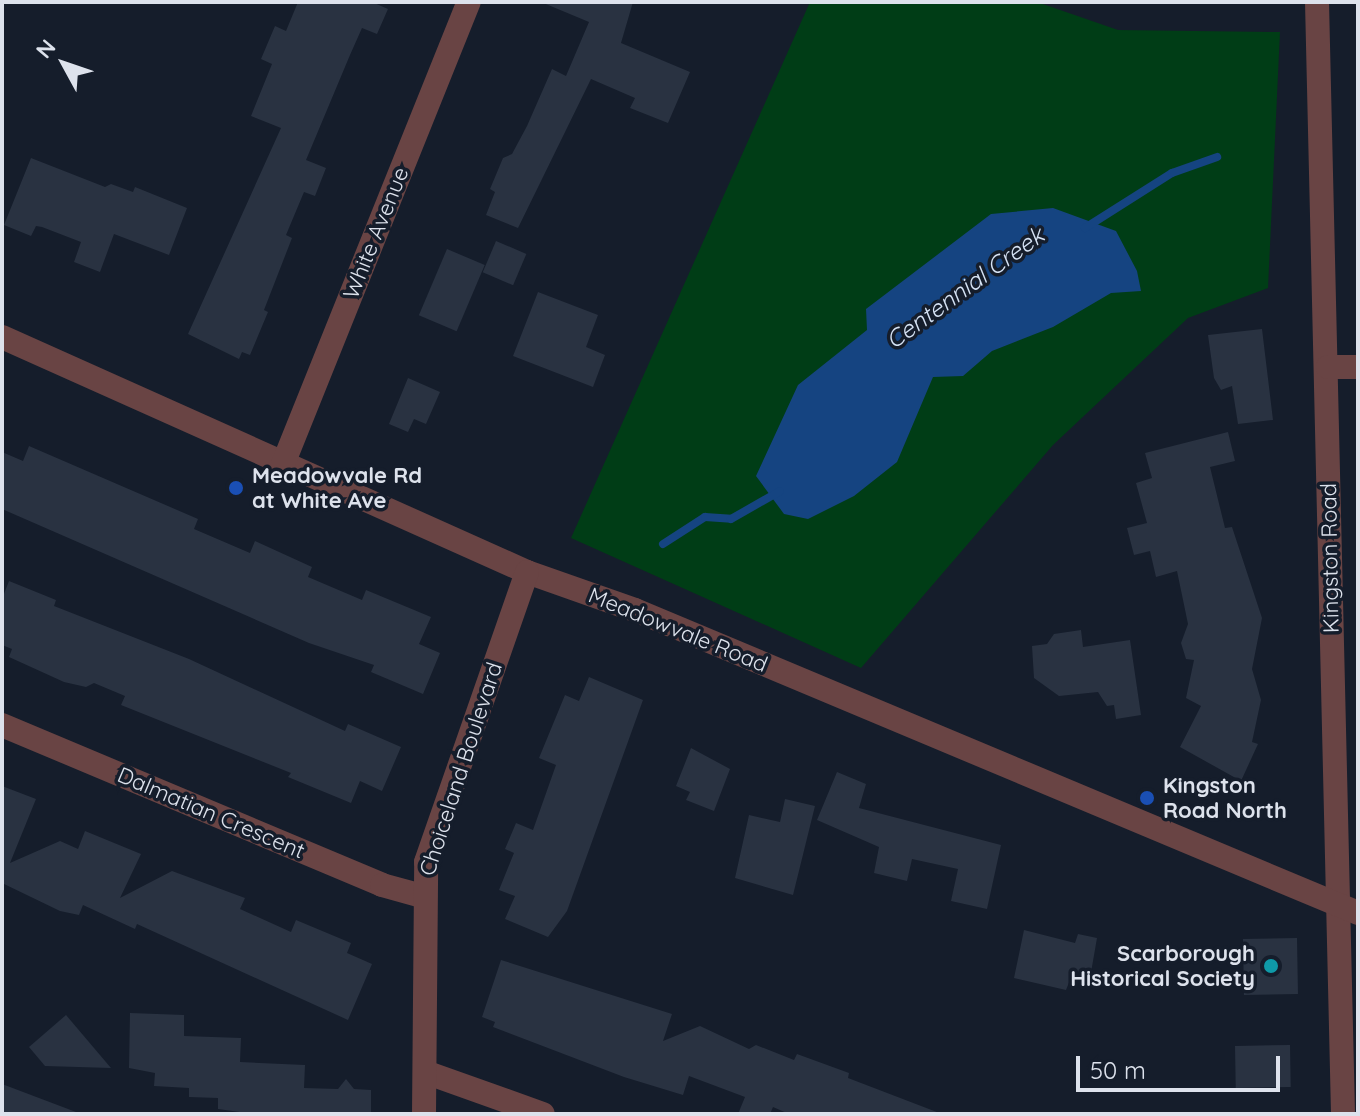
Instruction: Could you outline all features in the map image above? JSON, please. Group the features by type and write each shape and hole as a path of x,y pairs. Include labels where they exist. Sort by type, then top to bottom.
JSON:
{"street":[{"name":"White Avenue","path":"283,464 469,2"},
{"name":"Kingston Road","path":"1317,2 1328,367 1335,904 1343,1114"},
{"name":"Meadowvale Road","path":"2,337 527,572 635,610 1358,913"},
{"path":"1328,367 1358,367"},
{"name":"Choiceland Boulevard","path":"424,1114 422,896 426,862 527,572"},
{"name":"Dalmatian Crescent","path":"2,725 382,885 422,896"},
{"path":"425,1072 543,1114"}],"green space":[{"path":"810,2 1037,2 1118,30 1280,32 1268,288 1188,318 1053,445 861,668 571,538"}],"water":[{"path":"1053,208 1116,231 1137,271 1141,291 1111,293 1053,327 992,351 963,376 933,377 897,462 854,496 808,519 784,514 756,476 798,385 867,330 866,309 991,214"}],"building":[{"path":"298,2 372,2 388,9 377,34 362,28 350,55 306,160 326,168 315,196 304,192 286,235 292,238 264,310 268,312 250,355 242,352 239,359 188,334 281,128 251,116 272,64 261,59 275,26 286,31"},
{"path":"541,2 633,2 621,43 690,72 668,123 630,108 635,98 591,79 518,228 486,215 495,192 490,189 503,158 512,154 527,126 552,69 566,76 589,22"},
{"path":"31,158 105,187 111,184 133,192 135,187 187,208 169,255 114,234 100,272 74,262 81,242 42,227 36,226 31,236 4,225"},
{"path":"496,241 526,254 513,285 483,272"},
{"path":"447,249 485,265 457,331 419,315"},
{"path":"538,292 598,315 586,347 605,355 593,387 513,356"},
{"path":"1262,329 1273,420 1238,424 1232,386 1221,390 1214,378 1208,335"},
{"path":"408,378 440,392 426,424 414,419 408,432 389,424"},
{"path":"1228,432 1235,461 1210,467 1225,528 1232,527 1262,618 1252,669 1261,700 1252,742 1258,744 1241,781 1180,747 1201,706 1186,698 1194,660 1186,659 1181,643 1188,624 1177,571 1156,577 1150,551 1134,555 1127,528 1147,523 1136,483 1152,478 1145,453"},
{"path":"29,446 198,519 194,529 250,553 255,541 312,567 308,577 362,600 366,590 431,617 419,644 440,653 423,694 371,672 374,665 309,643 2,509 2,452 23,461"},
{"path":"9,581 56,600 54,606 189,659 345,731 348,724 401,747 382,791 360,781 351,803 288,777 291,773 121,705 125,696 94,683 86,687 64,682 9,657 12,649 2,645 2,599"},
{"path":"1081,630 1083,647 1130,640 1141,715 1116,719 1114,705 1107,706 1098,692 1059,696 1034,678 1032,646 1047,644 1054,634"},
{"path":"589,677 643,700 567,911 548,937 505,919 515,896 499,890 514,853 505,849 516,823 533,830 556,765 539,758 565,695 579,701"},
{"path":"691,748 730,769 714,811 686,800 690,792 676,786"},
{"path":"837,772 866,784 859,808 1001,845 987,909 951,901 958,869 912,859 907,881 874,873 879,847 817,820"},
{"path":"2,786 36,799 10,863 60,841 78,849 85,831 141,854 120,898 172,871 245,898 240,909 291,932 296,920 351,943 347,953 372,964 348,1020 137,924 135,929 83,905 79,915 60,911 2,883"},
{"path":"785,799 815,806 793,895 735,878 749,815 780,822"},
{"path":"1024,930 1075,943 1078,934 1097,938 1089,984 1070,980 1066,990 1014,978"},
{"name":"Scarborough Historical Society","path":"1297,938 1298,994 1244,995 1243,939"},
{"path":"501,960 672,1014 663,1041 700,1026 749,1049 756,1045 794,1060 797,1054 849,1073 848,1078 942,1114 789,1114 773,1107 770,1114 738,1114 745,1097 689,1076 683,1095 624,1077 493,1027 495,1022 482,1017"},
{"path":"130,1013 184,1015 184,1036 241,1038 240,1062 305,1065 304,1088 338,1089 346,1079 354,1089 371,1090 371,1114 254,1114 218,1109 218,1098 189,1097 189,1088 154,1086 155,1073 129,1068"},
{"path":"66,1015 111,1068 45,1066 29,1047"},
{"path":"1290,1045 1291,1087 1236,1088 1235,1046"},
{"path":"2,1084 76,1112 76,1114 2,1114"}],"waterway":[{"name":"Centennial Creek","path":"1085,228 1172,173 1217,157"},
{"path":"663,544 705,517 731,519 780,491"}],"place":[{"name":"Meadowvale Rd at White Ave","path":"236,488"},
{"name":"Kingston Road North","path":"1147,798"},
{"name":"Scarborough Historical Society","path":"1271,966"}]}
